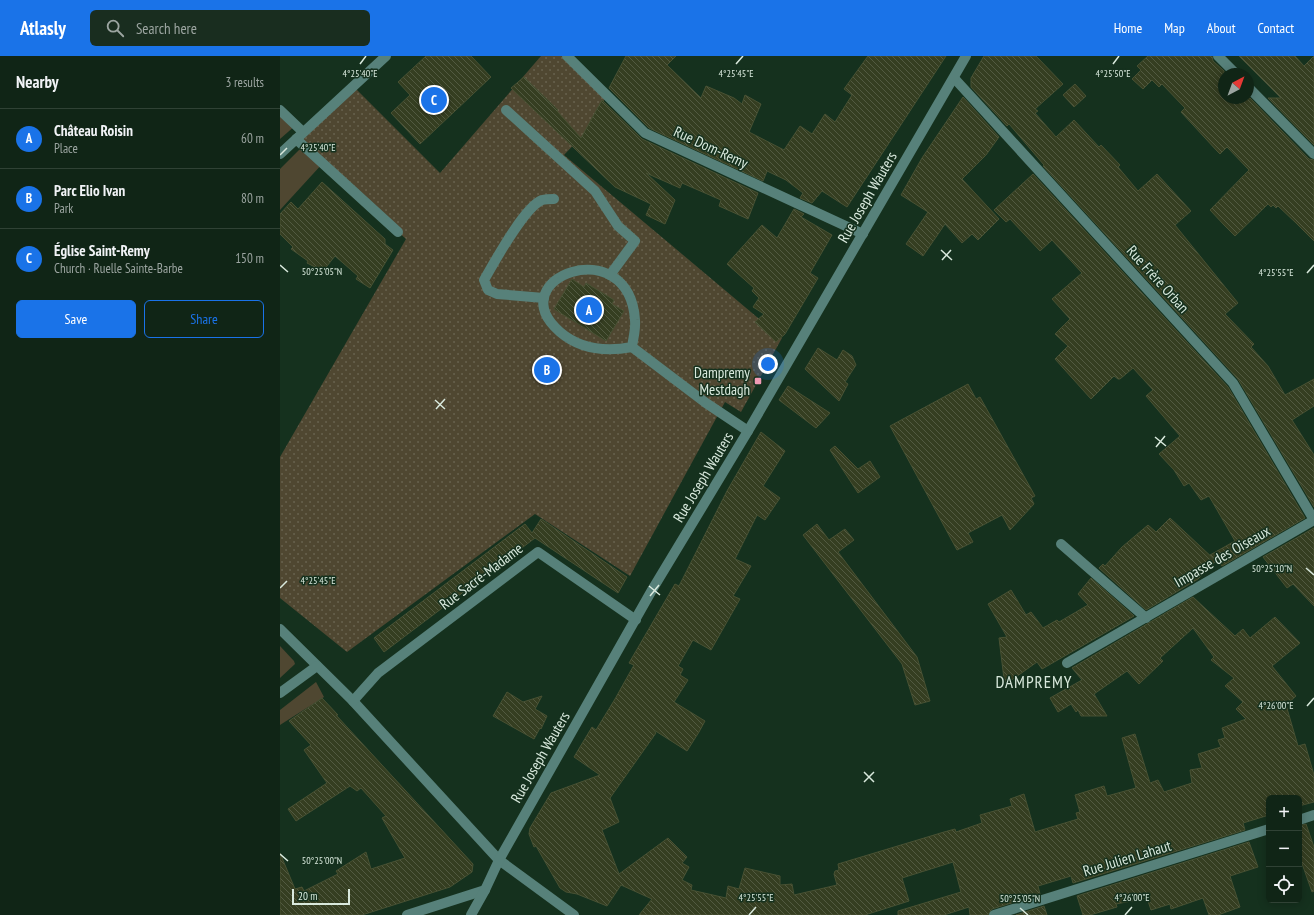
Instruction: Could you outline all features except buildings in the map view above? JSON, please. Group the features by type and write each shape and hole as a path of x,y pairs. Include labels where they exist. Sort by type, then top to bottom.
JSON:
{"street":[{"path":"280,154 386,56"},
{"name":"Rue Dom-Remy","path":"567,56 645,132 863,234"},
{"name":"Rue Joseph Wauters","path":"470,915 485,890 499,860 636,620 748,431 966,56"},
{"path":"1218,56 1230,68"},
{"name":"Rue Frère Orban","path":"954,78 1233,383 1314,520"},
{"path":"1254,93 1314,154"},
{"path":"280,110 300,136 398,232"},
{"path":"506,110 595,191 618,226 635,241 610,276"},
{"path":"544,298 497,294 488,290 484,280 503,248 527,213 541,201 554,199"},
{"path":"632,347 635,322 634,309 624,289 610,276 594,269 579,269 563,274 550,286 544,298 545,313 553,326 565,337 576,343 598,350 613,351 632,347 706,403 748,431"},
{"name":"Impasse des Oiseaux","path":"1067,663 1314,520"},
{"path":"1061,544 1146,618"},
{"name":"Rue Sacré-Madame","path":"353,702 378,673 538,552 636,620"},
{"path":"280,629 353,702 499,860 574,915"},
{"path":"280,693 316,666"},
{"path":"1302,819 1314,815"},
{"name":"Rue Julien Lahaut","path":"994,915 1266,830"},
{"path":"407,915 485,890"}],"shaded area":[{"path":"541,56 567,56 608,96 598,107 583,135 564,155 782,338 741,412 725,402 630,576 535,514 347,652 280,598 280,457 406,239 296,139 353,86 440,173"},
{"path":"280,113 296,125 280,139"},
{"path":"303,146 323,163 280,210 280,169"},
{"path":"280,646 295,664 280,678"},
{"path":"316,682 324,697 280,725 280,710"}],"place":[{"name":"Église Saint-Remy","path":"434,100"},
{"name":"Château Roisin","path":"589,310"},
{"name":"Parc Elio Ivan","path":"547,370"},
{"name":"Dampremy Mestdagh","path":"758,381"}],"district":[{"name":"DAMPREMY","path":"1034,682"}]}
